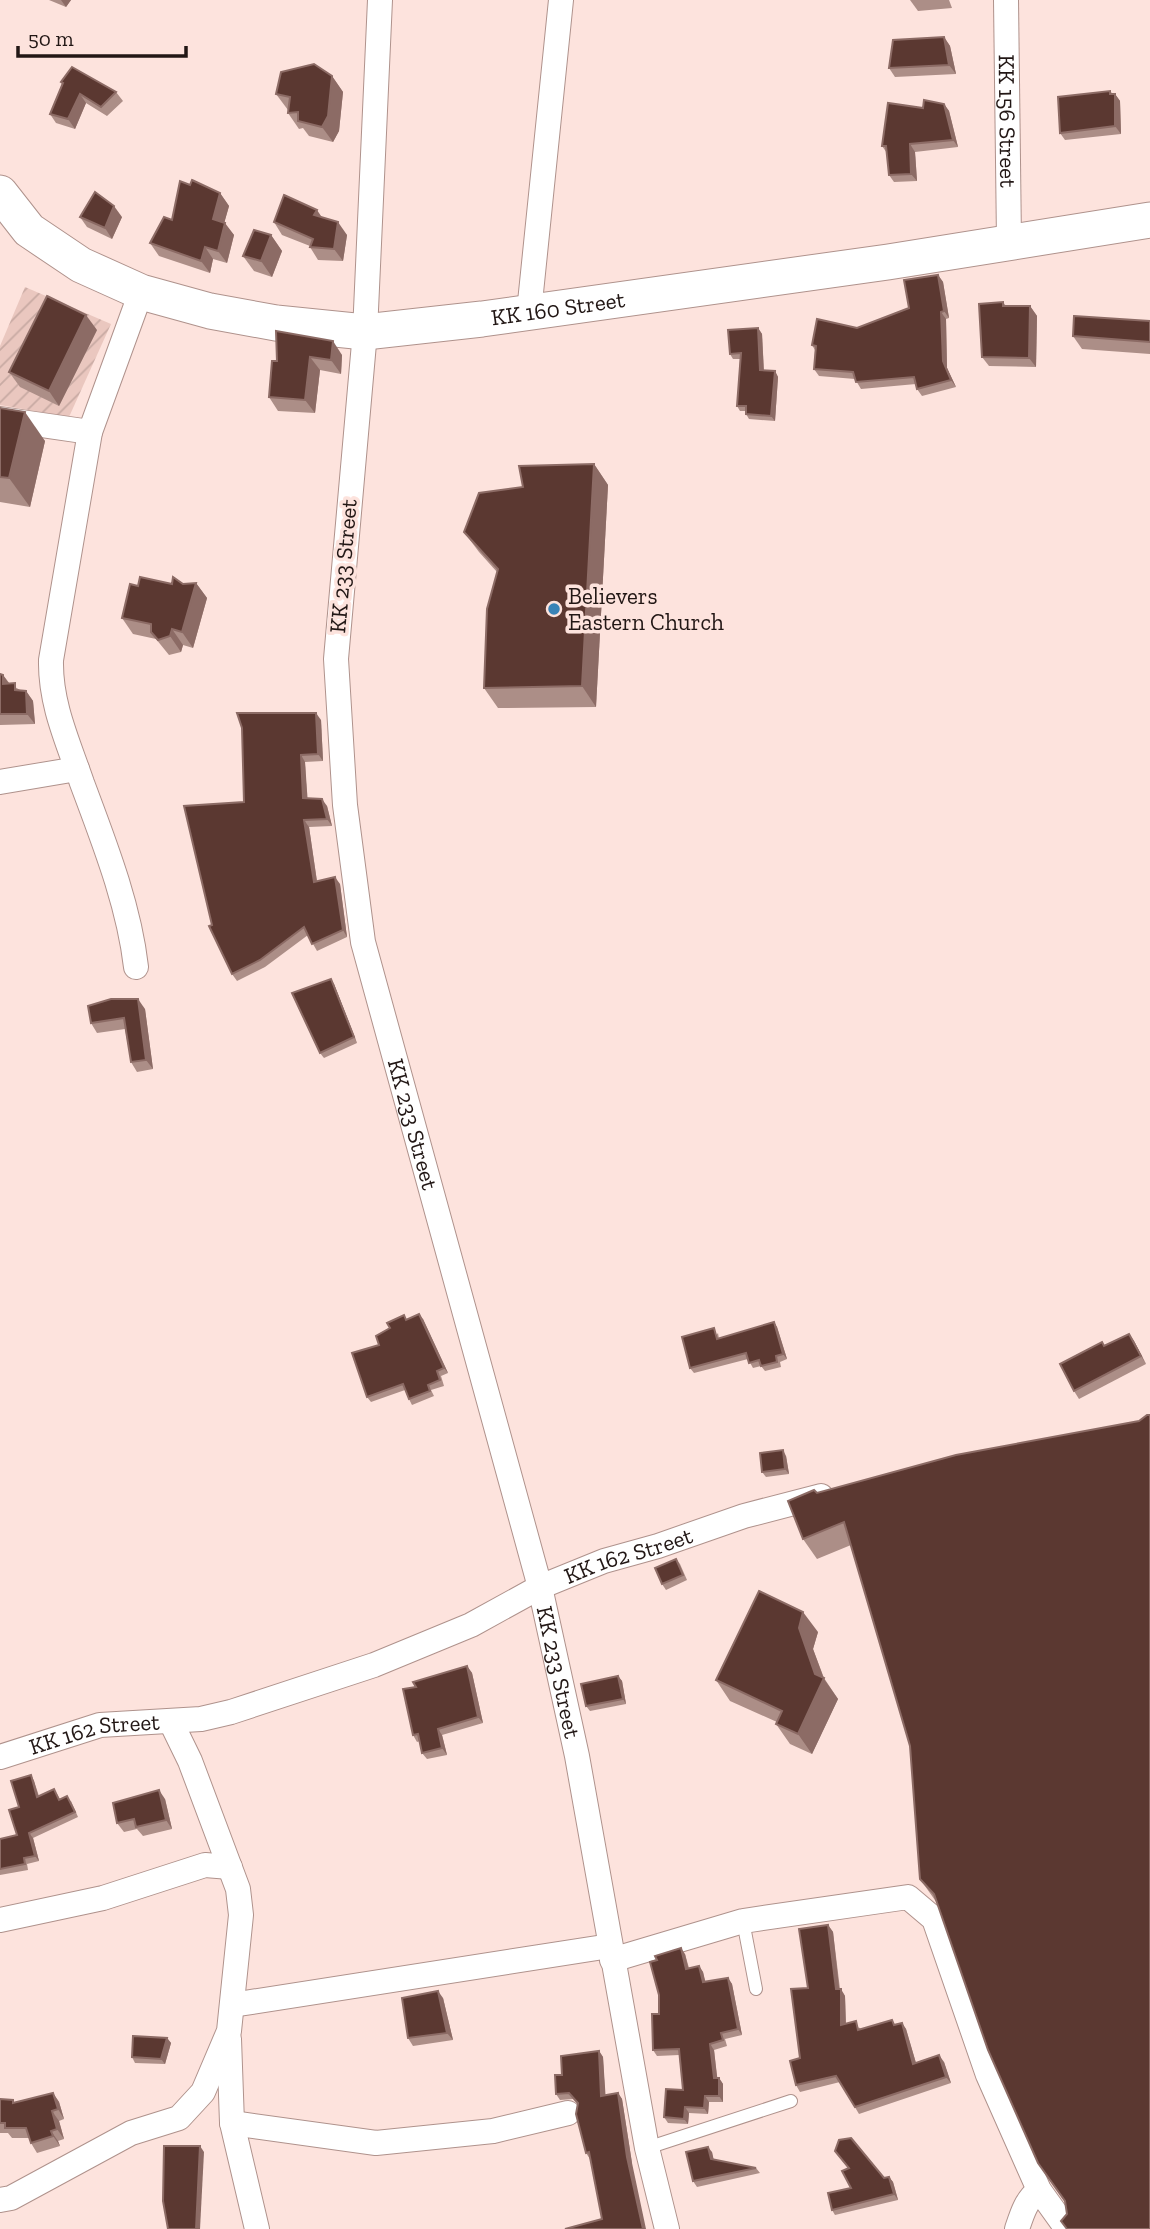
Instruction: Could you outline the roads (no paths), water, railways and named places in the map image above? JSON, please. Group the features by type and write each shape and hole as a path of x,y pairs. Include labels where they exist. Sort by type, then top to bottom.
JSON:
{"main road":[{"name":"KK 160 Street","path":"0,193 29,230 81,265 141,292 210,311 263,321 365,332 888,262 1150,220"}],"street":[{"name":"KK 233 Street","path":"380,0 365,332 336,659 345,805 359,914 363,942 442,1239 540,1587 577,1756 647,2148 667,2229"},
{"path":"529,312 561,0"},
{"name":"KK 156 Street","path":"1006,0 1009,241"},
{"path":"136,967 129,926 58,719 52,690 51,660 90,432 141,292"},
{"path":"0,419 90,432"},
{"path":"0,782 77,769"},
{"name":"KK 162 Street","path":"0,1757 100,1725 171,1722 231,1712 374,1665 471,1625 540,1587 604,1561 658,1546 744,1516 849,1489"},
{"path":"171,1722 190,1761 237,1889 241,1915 229,2031 232,2123 257,2229"},
{"path":"0,1920 103,1898 205,1865 230,1867"},
{"path":"232,2005 611,1953 743,1921 896,1896 908,1897 934,1919 970,2029 1039,2190 1066,2229"},
{"path":"0,2200 11,2198 131,2133 179,2118 204,2092 229,2031"},
{"path":"232,2123 376,2143 493,2131 568,2113"},
{"path":"1017,2229 1031,2196 1039,2190"}],"lane":[{"path":"743,1921 756,1989"},
{"path":"647,2148 791,2101"}],"place":[{"name":"Believers Eastern Church","path":"554,609"}]}
